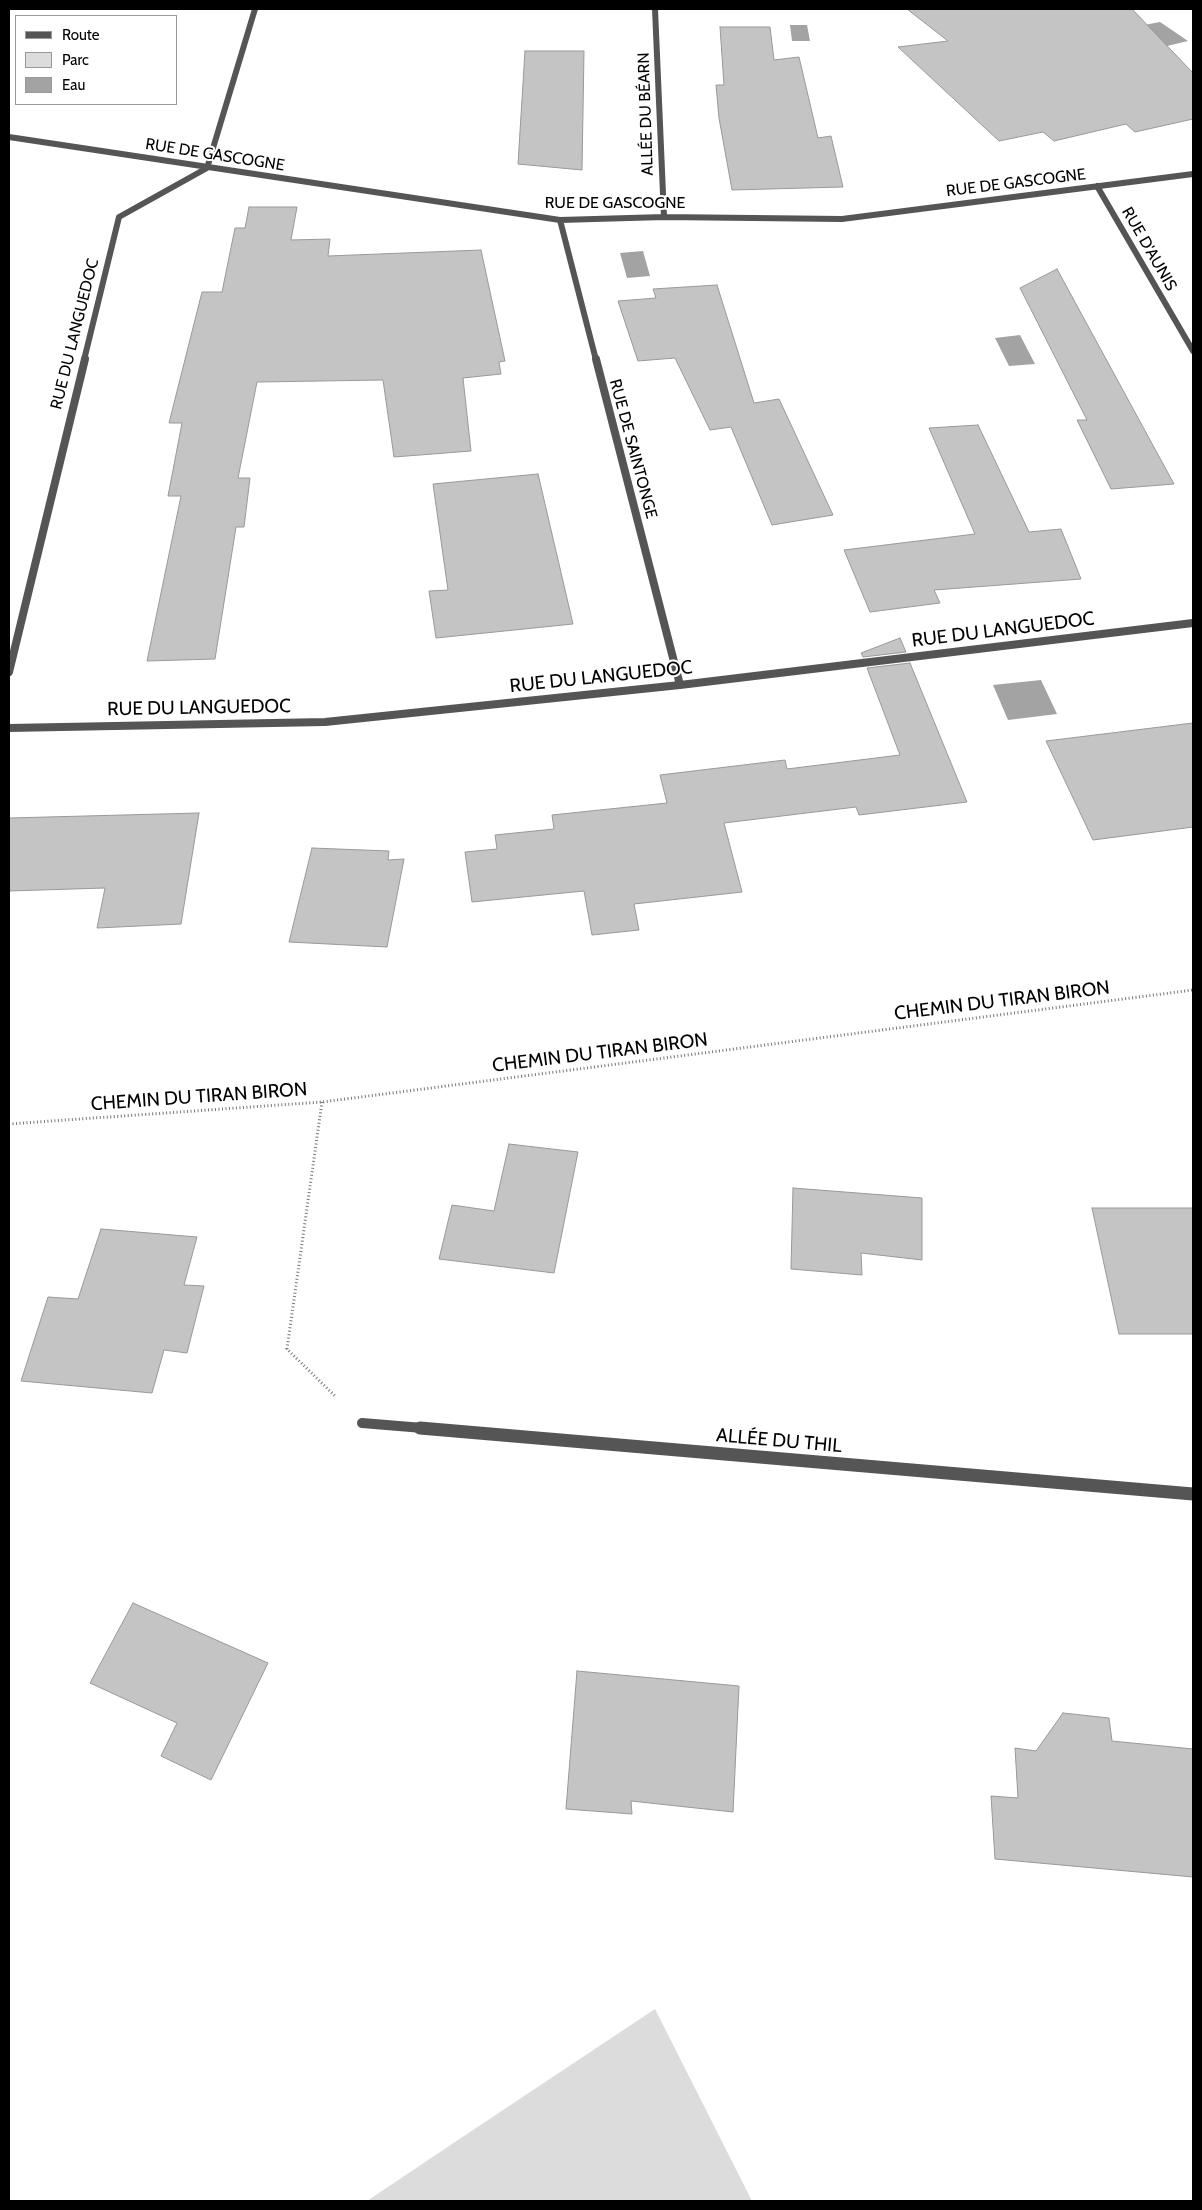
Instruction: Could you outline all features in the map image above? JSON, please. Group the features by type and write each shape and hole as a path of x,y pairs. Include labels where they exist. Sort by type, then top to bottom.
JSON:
{"street":[{"path":"206,168 255,9"},
{"name":"ALLÉE DU BÉARN","path":"655,9 664,217"},
{"name":"RUE DE GASCOGNE","path":"9,137 560,220 664,217 842,219 1193,174"},
{"name":"RUE DU LANGUEDOC","path":"9,672 119,217 206,168"},
{"name":"RUE D'AUNIS","path":"1097,186 1193,350"},
{"name":"RUE DE SAINTONGE","path":"560,220 680,685"},
{"name":"RUE DU LANGUEDOC","path":"9,728 325,722 680,685 1193,623"},
{"name":"ALLÉE DU THIL","path":"362,1423 1193,1494"}],"path":[{"name":"CHEMIN DU TIRAN BIRON","path":"9,1124 322,1102 1193,990"},
{"path":"322,1102 287,1349 362,1423"}],"green space":[{"path":"655,2009 752,2201 367,2201 458,2140"}],"water":[{"path":"1160,22 1188,41 1167,46 1139,26"},
{"path":"790,25 807,25 810,41 792,41"},
{"path":"643,251 650,276 627,278 620,253"},
{"path":"1020,335 1035,364 1009,366 995,338"},
{"path":"1041,680 1057,714 1008,720 993,685"}],"building":[{"path":"907,9 1132,9 1193,73 1193,119 1135,132 1126,124 1054,141 1043,132 999,141 898,47 948,41"},
{"path":"720,27 770,27 774,60 799,57 818,138 831,136 843,187 732,190 719,118 716,85 724,85"},
{"path":"525,51 584,51 582,170 518,164"},
{"path":"249,207 297,207 291,240 330,239 328,256 481,250 505,361 499,362 501,374 463,378 471,451 394,457 383,380 257,382 238,478 250,478 244,527 236,527 215,659 147,661 181,496 168,496 182,423 169,423 202,292 222,292 235,228 245,228"},
{"path":"1057,269 1174,484 1111,489 1077,420 1087,420 1020,288"},
{"path":"717,285 754,403 779,399 833,515 772,525 731,427 710,430 675,358 638,361 618,301 656,298 653,289"},
{"path":"978,425 1029,532 1061,529 1081,579 934,590 940,603 870,612 844,550 975,534 929,428"},
{"path":"538,474 573,624 436,638 429,591 448,590 433,484"},
{"path":"900,638 906,652 863,657 861,653"},
{"path":"910,663 967,802 859,815 856,807 724,823 742,892 634,904 639,930 592,935 584,891 472,902 465,852 497,849 495,835 554,829 552,815 667,803 660,775 785,760 787,769 900,755 867,668"},
{"path":"1193,723 1193,827 1093,840 1046,741"},
{"path":"199,813 181,924 97,928 105,888 9,891 9,818"},
{"path":"312,848 389,851 388,860 404,859 387,947 289,942"},
{"path":"509,1144 578,1152 554,1273 439,1259 452,1205 494,1211"},
{"path":"793,1188 922,1198 922,1260 861,1253 862,1275 791,1269"},
{"path":"1092,1208 1193,1208 1193,1334 1119,1334"},
{"path":"101,1229 197,1237 184,1285 204,1286 187,1353 164,1350 152,1393 21,1381 48,1297 78,1299"},
{"path":"133,1603 268,1663 211,1780 161,1756 177,1723 90,1683"},
{"path":"577,1671 739,1686 733,1812 631,1801 632,1814 566,1809"},
{"path":"1063,1713 1109,1718 1112,1741 1193,1749 1193,1877 995,1859 991,1796 1018,1798 1015,1748 1036,1751"}]}
